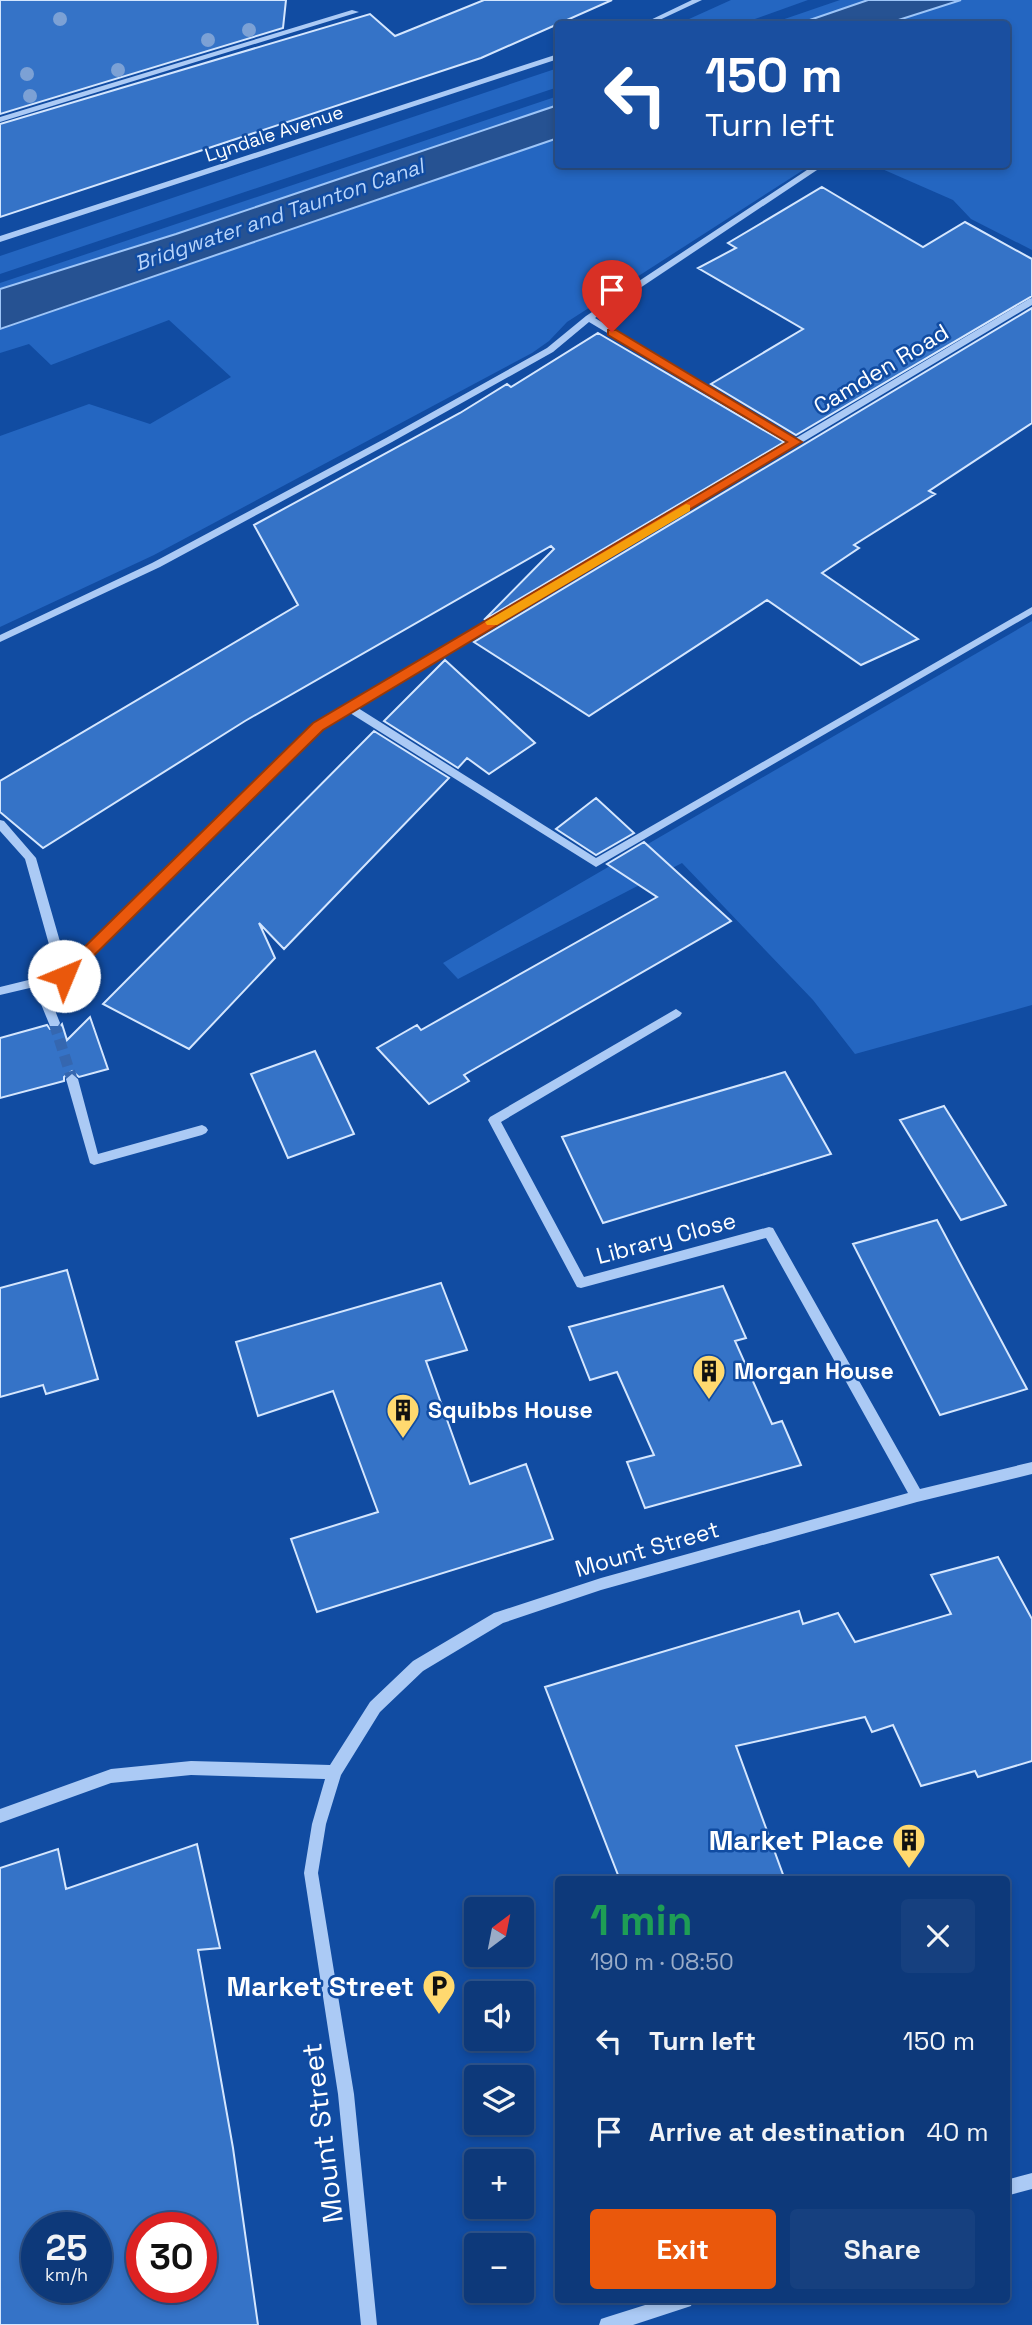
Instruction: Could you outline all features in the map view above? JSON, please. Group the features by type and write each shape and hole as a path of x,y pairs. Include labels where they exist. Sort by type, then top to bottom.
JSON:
{"street":[{"path":"652,21 698,0"},
{"path":"0,120 355,12"},
{"name":"Lyndale Avenue","path":"0,239 555,57"},
{"path":"0,639 156,565 550,350 589,318 816,168"},
{"name":"Camden Road","path":"64,976 318,727 1032,301"},
{"path":"589,318 796,442"},
{"path":"349,707 596,863 1032,610"},
{"path":"0,824 30,858 64,976 0,991"},
{"path":"38,982 54,1023"},
{"name":"Library Close","path":"676,1013 494,1120 581,1283 769,1232 917,1496"},
{"path":"72,1079 94,1160 202,1130"},
{"name":"Mount Street","path":"369,2325 346,2094 311,1873 319,1824 334,1772 375,1707 418,1666 499,1618 601,1584 917,1496 1032,1468"},
{"path":"0,1816 111,1776 191,1768 334,1772"},
{"path":"1010,2187 1032,2180"},
{"path":"607,2325 676,2303"}],"shaded area":[{"path":"731,0 808,0 749,21 685,21"},
{"path":"840,0 868,0 807,21 779,21"},
{"path":"961,0 1032,0 1032,250 971,219 953,200 880,168 1010,168 1010,21 895,21"},
{"path":"555,69 555,88 0,274 0,256"},
{"path":"555,97 555,106 176,234 0,289 0,283"},
{"path":"555,139 555,168 806,168 567,322 549,341 532,353 154,555 0,627 0,436 89,404 150,424 231,377 169,320 51,365 29,344 0,353 0,330"},
{"path":"1032,621 1032,1005 855,1054 813,1000 682,863 458,979 443,963"}],"water":[{"path":"868,0 961,0 895,21 807,21"},
{"name":"Bridgwater and Taunton Canal","path":"555,106 555,139 0,329 0,289 176,234"}],"building":[{"path":"0,0 286,0 283,28 0,114"},
{"path":"484,0 612,0 565,21 555,21 555,25 481,58 0,217 0,124 370,14 395,36"},
{"path":"822,187 923,247 965,222 1032,259 1032,296 796,435 711,384 803,329 698,268 736,248 728,243"},
{"path":"1032,308 1032,423 929,491 935,494 854,545 859,548 822,573 918,639 861,665 767,600 589,716 474,642"},
{"path":"598,333 784,442 484,620 554,549 551,546 245,721 43,848 0,812 0,781 298,605 254,525 460,413 507,384 511,387"},
{"path":"445,660 535,743 489,774 467,758 458,768 384,721"},
{"path":"374,731 449,778 284,949 259,923 275,958 189,1049 103,1004"},
{"path":"596,798 634,833 596,855 556,829"},
{"path":"644,842 731,921 464,1075 469,1081 429,1104 377,1048 417,1025 421,1030 657,897 607,864"},
{"path":"90,1017 108,1069 79,1077 72,1071 64,1077 64,1081 0,1098 0,1038 47,1025 50,1029 58,1029 62,1024 67,1040"},
{"path":"315,1051 354,1134 288,1158 251,1074"},
{"path":"785,1072 831,1154 603,1223 562,1137"},
{"path":"944,1106 1006,1205 961,1220 900,1120"},
{"path":"937,1220 1027,1389 940,1415 853,1244"},
{"path":"67,1270 98,1379 46,1394 43,1385 0,1397 0,1288"},
{"name":"Squibbs House","path":"441,1283 467,1350 426,1361 470,1484 526,1464 553,1539 317,1612 291,1539 378,1512 333,1391 258,1416 236,1342"},
{"name":"Morgan House","path":"723,1286 746,1338 735,1341 772,1424 782,1421 801,1465 645,1508 627,1462 654,1455 617,1372 590,1380 569,1327"},
{"path":"998,1557 1032,1619 1032,1761 978,1777 975,1771 921,1786 893,1725 872,1732 865,1717 736,1746 784,1876 618,1876 545,1687 799,1611 803,1624 838,1613 855,1642 951,1614 931,1575"},
{"path":"197,1844 220,1948 198,1950 233,2148 258,2325 0,2325 0,1868 58,1849 66,1889"}],"tunnel":[{"path":"54,1023 72,1079"}],"slow traffic":[{"path":"492,622 686,508"}],"place":[{"name":"Morgan House","path":"709,1401"},
{"name":"Squibbs House","path":"403,1440"},
{"name":"Market Place","path":"909,1870"},
{"name":"Market Street","path":"439,2016"}],"route":[{"path":"64,976 126,912 318,727 796,442 612,332"}]}
